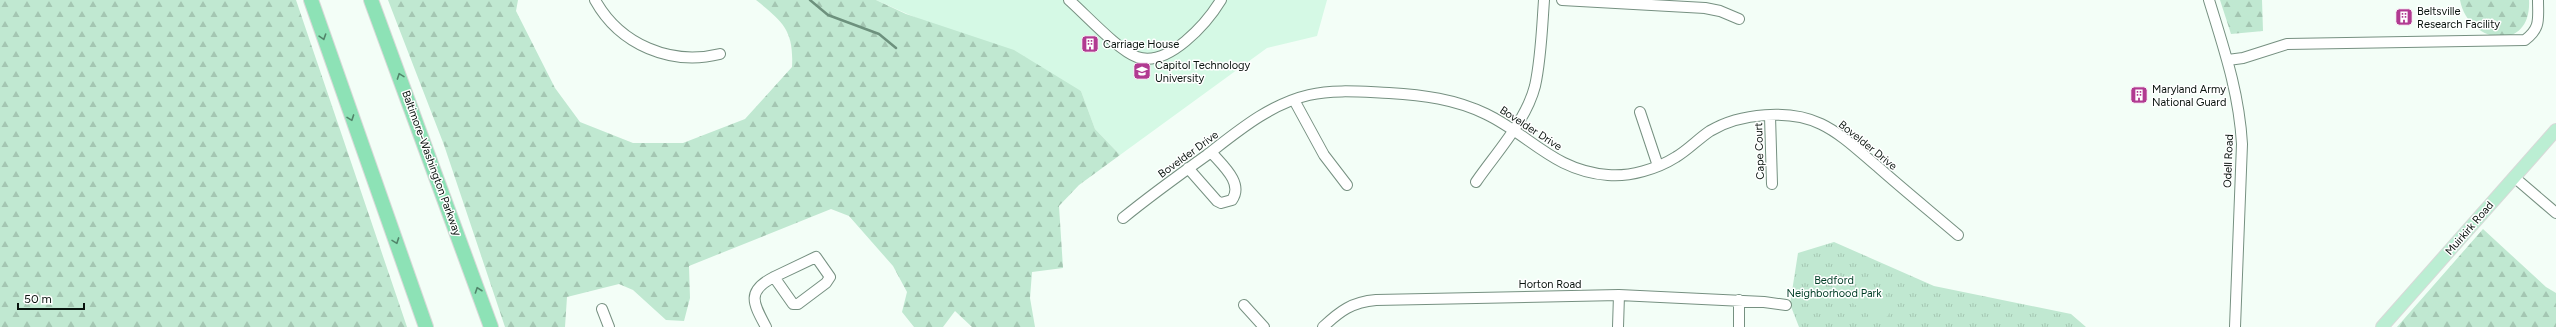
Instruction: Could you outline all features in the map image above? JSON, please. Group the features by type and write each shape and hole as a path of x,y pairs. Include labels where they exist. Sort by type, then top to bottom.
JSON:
{"highway":[{"path":"311,0 426,327"},
{"name":"Baltimore-Washington Parkway","path":"371,0 491,327"}],"main road":[{"name":"Muirkirk Road","path":"2382,327 2556,130"}],"street":[{"path":"595,0 619,30 630,39 654,51 687,58 720,54"},
{"path":"1069,0 1125,50 1144,59 1162,56 1184,43 1210,15 1221,0"},
{"path":"1476,182 1526,107 1534,86 1544,0"},
{"path":"1562,0 1705,8 1720,11 1738,20"},
{"name":"Odell Road","path":"2209,0 2228,60 2239,102 2242,144 2236,327"},
{"path":"2228,60 2243,58 2286,44 2525,40 2535,33 2538,26 2538,0"},
{"name":"Bovelder Drive","path":"1123,218 1188,168 1266,112 1308,95 1349,91 1428,96 1470,106 1512,129 1549,156 1587,172 1621,175 1658,166 1675,158 1721,126 1745,119 1782,115 1808,120 1832,130 1858,150 1958,235"},
{"path":"1294,100 1324,155 1348,185"},
{"path":"1640,112 1658,166"},
{"name":"Cape Court","path":"1770,116 1772,184"},
{"path":"1188,168 1217,202 1221,203 1232,200 1236,195 1236,186 1211,152"},
{"path":"2514,177 2556,213"},
{"path":"766,327 754,301 754,293 758,286 774,277 816,257 830,277 826,283 798,304 793,304 774,277"},
{"path":"1618,295 1618,327"},
{"name":"Horton Road","path":"1323,327 1344,308 1365,301 1516,296 1618,295 1739,300 1786,305"},
{"path":"1739,300 1739,327"},
{"path":"1244,305 1264,327"},
{"path":"602,309 608,327"}],"shaded area":[{"name":"Capitol Technology University","path":"876,0 1327,0 1317,36 1267,48 1120,155 1095,129 1081,91"}],"green space":[{"path":"0,0 296,0 407,327 0,327"},
{"path":"388,0 518,0 516,11 555,88 580,122 633,143 683,143 745,119 792,67 792,54 789,35 780,21 756,0 876,0 906,14 1014,50 1081,91 1095,129 1120,155 1079,185 1059,206 1063,268 1032,272 1030,298 1035,327 972,327 955,311 943,327 914,327 902,312 907,292 893,266 849,216 831,209 689,266 690,298 684,321 666,320 633,290 619,284 567,297 565,327 505,327 444,145"},
{"path":"2220,0 2262,0 2263,31 2231,34"},
{"path":"2460,0 2529,0 2527,17 2521,29 2511,35 2499,37 2486,34 2475,26 2465,15"},
{"path":"2483,229 2546,287 2556,293 2556,327 2397,327"},
{"name":"Bedford Neighborhood Park","path":"1834,242 1934,286 2071,314 2086,327 1799,327 1790,304 1798,253"},
{"path":"1861,280 1896,305 1881,324 1847,299"}],"waterway":[{"path":"810,0 828,15 879,34 896,48"}],"place":[{"name":"Beltsville Research Facility","path":"2404,17"},
{"name":"Carriage House","path":"1090,44"},
{"name":"Capitol Technology University","path":"1142,71"},
{"name":"Maryland Army National Guard","path":"2139,95"}]}
